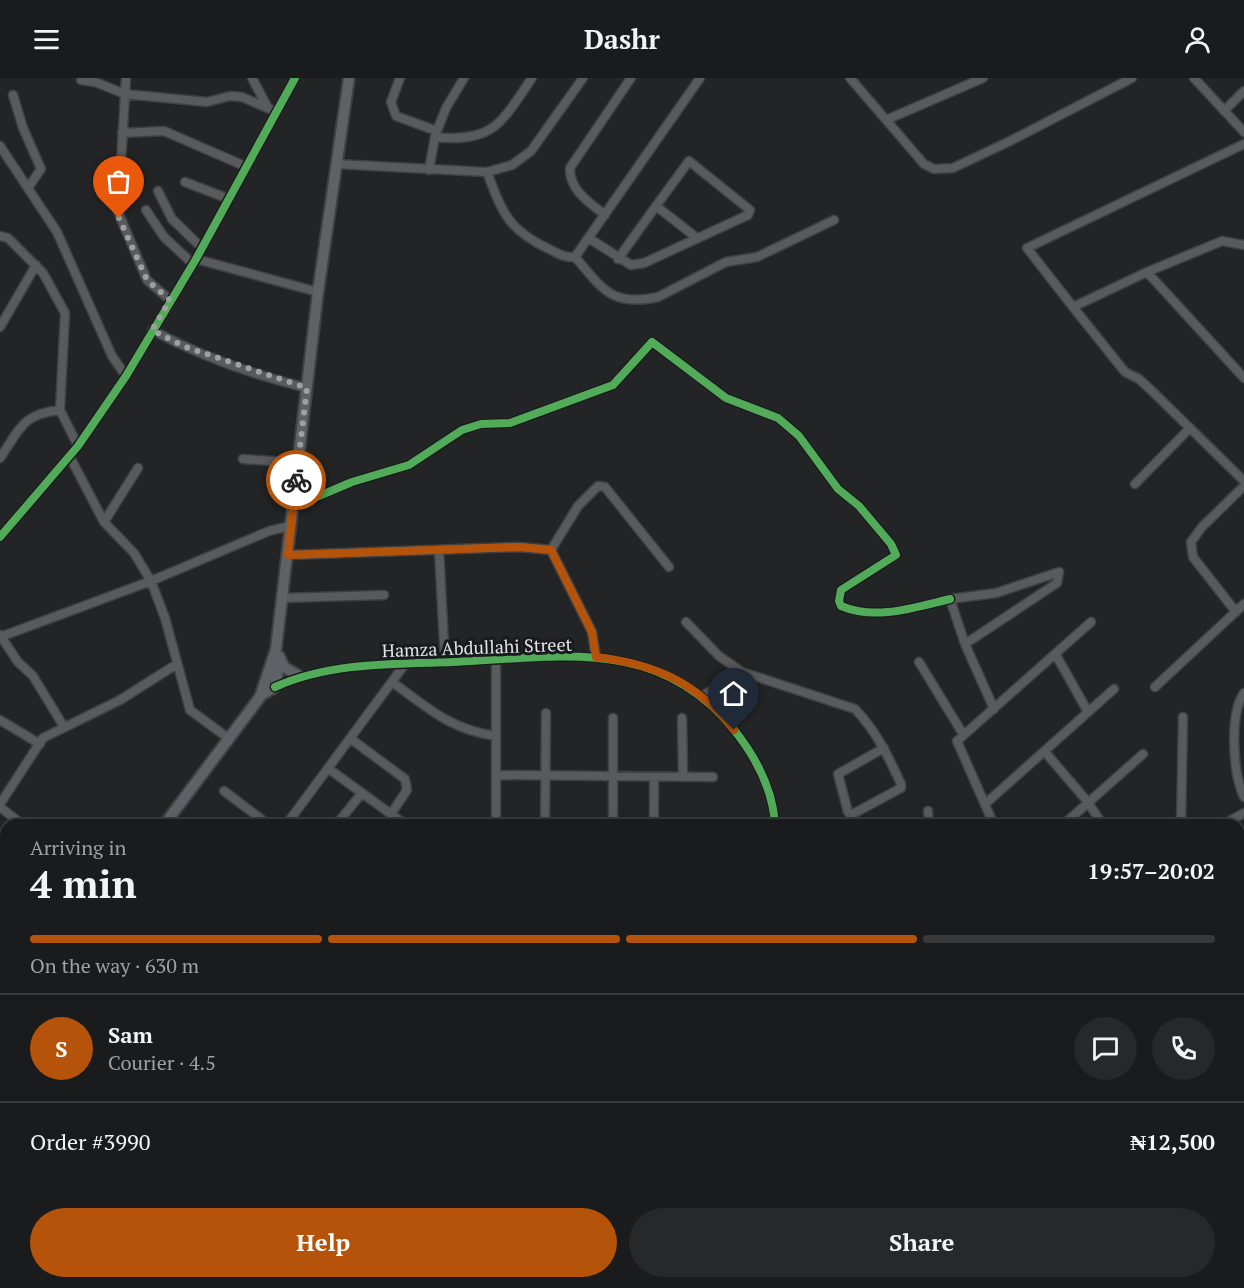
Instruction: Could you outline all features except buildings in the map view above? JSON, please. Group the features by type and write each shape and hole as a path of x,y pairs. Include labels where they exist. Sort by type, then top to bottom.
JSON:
{"main road":[{"path":"275,687 290,526 318,292 349,78"},
{"path":"168,819 260,697 278,655"},
{"path":"278,655 291,673 299,676"},
{"path":"268,676 275,687"},
{"path":"260,697 275,687"}],"street":[{"path":"126,78 119,218 147,280 170,300"},
{"path":"252,78 267,106"},
{"path":"0,537 70,457 126,376 195,261 296,78"},
{"path":"400,78 391,102 396,116 436,134 460,139 485,134 504,120 532,78"},
{"path":"429,170 436,134 446,108 464,78"},
{"path":"336,164 487,172 512,165 531,151 583,78"},
{"path":"606,215 574,187 570,178 570,168 631,78"},
{"path":"487,172 500,205 515,229 533,242 567,258 575,257 590,239 700,78"},
{"path":"850,78 924,164 934,169 953,168 1132,78"},
{"path":"886,120 983,78"},
{"path":"1194,78 1244,132"},
{"path":"81,80 95,82 125,94 207,102 230,96 242,97 277,112"},
{"path":"1224,111 1244,91"},
{"path":"13,95 22,128 41,169 28,188"},
{"path":"122,133 164,131 247,167"},
{"path":"1244,144 1027,248 1125,372 1139,379 1244,481"},
{"path":"0,146 57,232 112,356 126,376"},
{"path":"590,239 618,260 631,265 644,263 748,215 750,210 689,161 618,260"},
{"path":"185,182 229,199"},
{"path":"158,191 172,219 202,248"},
{"path":"656,206 697,238"},
{"path":"146,210 164,237 195,261 318,292"},
{"path":"575,257 604,290 619,300 647,299 658,297 726,262 757,257 799,239 834,220"},
{"path":"0,236 8,238 36,265 65,313 60,410 78,446"},
{"path":"1073,307 1147,272 1222,241 1244,245"},
{"path":"1,321 36,265"},
{"path":"1147,272 1244,378"},
{"path":"152,330 183,346 307,388"},
{"path":"293,507 352,482 409,465 462,430 481,424 510,423 613,385 652,342 726,398 758,408 778,418 799,436 838,489 859,506 891,544 896,555 841,590 839,601 841,606 852,611 887,613 950,599 996,593 1059,572 1057,583 964,644"},
{"path":"0,458 28,419 40,412 60,410"},
{"path":"1135,484 1190,428"},
{"path":"70,457 104,522 134,553 151,581 190,710 228,738"},
{"path":"243,459 298,463"},
{"path":"104,522 138,468"},
{"path":"551,550 578,506 598,486 604,487 669,567"},
{"path":"1236,612 1190,550 1191,542 1202,527 1244,486"},
{"path":"64,727 33,676 18,662 0,636 151,581 268,531 290,526"},
{"path":"288,555 519,547 551,550"},
{"path":"438,550 445,662"},
{"path":"551,550 592,632 596,657"},
{"path":"283,598 384,595"},
{"path":"950,599 964,644 994,709"},
{"path":"1155,687 1244,604"},
{"path":"686,622 719,656 742,672 855,709 884,748 901,788 851,815 848,812 838,774 884,748"},
{"path":"991,819 957,741 1091,622"},
{"path":"1056,655 1088,712"},
{"name":"Hamza Abdullahi Street","path":"275,687 299,676 362,666 596,657 643,665 670,676 702,696 738,734 763,772 771,793 774,819"},
{"path":"496,660 496,819"},
{"path":"919,662 963,734"},
{"path":"16,819 0,805 44,738 120,700 177,664"},
{"path":"291,819 405,664"},
{"path":"702,696 742,672"},
{"path":"392,682 448,723 471,732 496,736"},
{"path":"985,804 1114,689"},
{"path":"1244,693 1238,707 1237,781 1244,796"},
{"path":"545,819 546,713"},
{"path":"1181,819 1183,717"},
{"path":"613,718 613,819"},
{"path":"682,718 683,777"},
{"path":"0,720 40,744"},
{"path":"351,739 405,779 407,790 391,814"},
{"path":"1045,752 1087,801 1099,819"},
{"path":"1069,819 1143,754"},
{"path":"329,769 398,819"},
{"path":"1237,781 1244,774"},
{"path":"496,775 713,777"},
{"path":"654,777 654,819"},
{"path":"224,791 261,819"},
{"path":"341,819 362,793"},
{"path":"928,811 929,819"}],"cycle path":[{"path":"0,537 78,446 126,376 196,259 295,78"},
{"path":"293,507 352,482 409,465 462,430 481,424 510,423 613,385 652,342 726,398 778,418 799,436 838,489 859,506 891,544 896,555 841,590 839,601 841,606 854,610 882,612 910,609 950,599"},
{"path":"275,687 318,673 386,664 570,657 606,659 641,666 674,679 706,701 735,731 750,752 762,775 771,799 775,819"}],"way so far":[{"path":"119,218 147,280 170,300 152,330 183,346 279,381 307,388 296,480"}],"route":[{"path":"296,480 288,555 519,547 551,550 589,624 596,657 628,661 670,676 702,696 734,730"}]}
